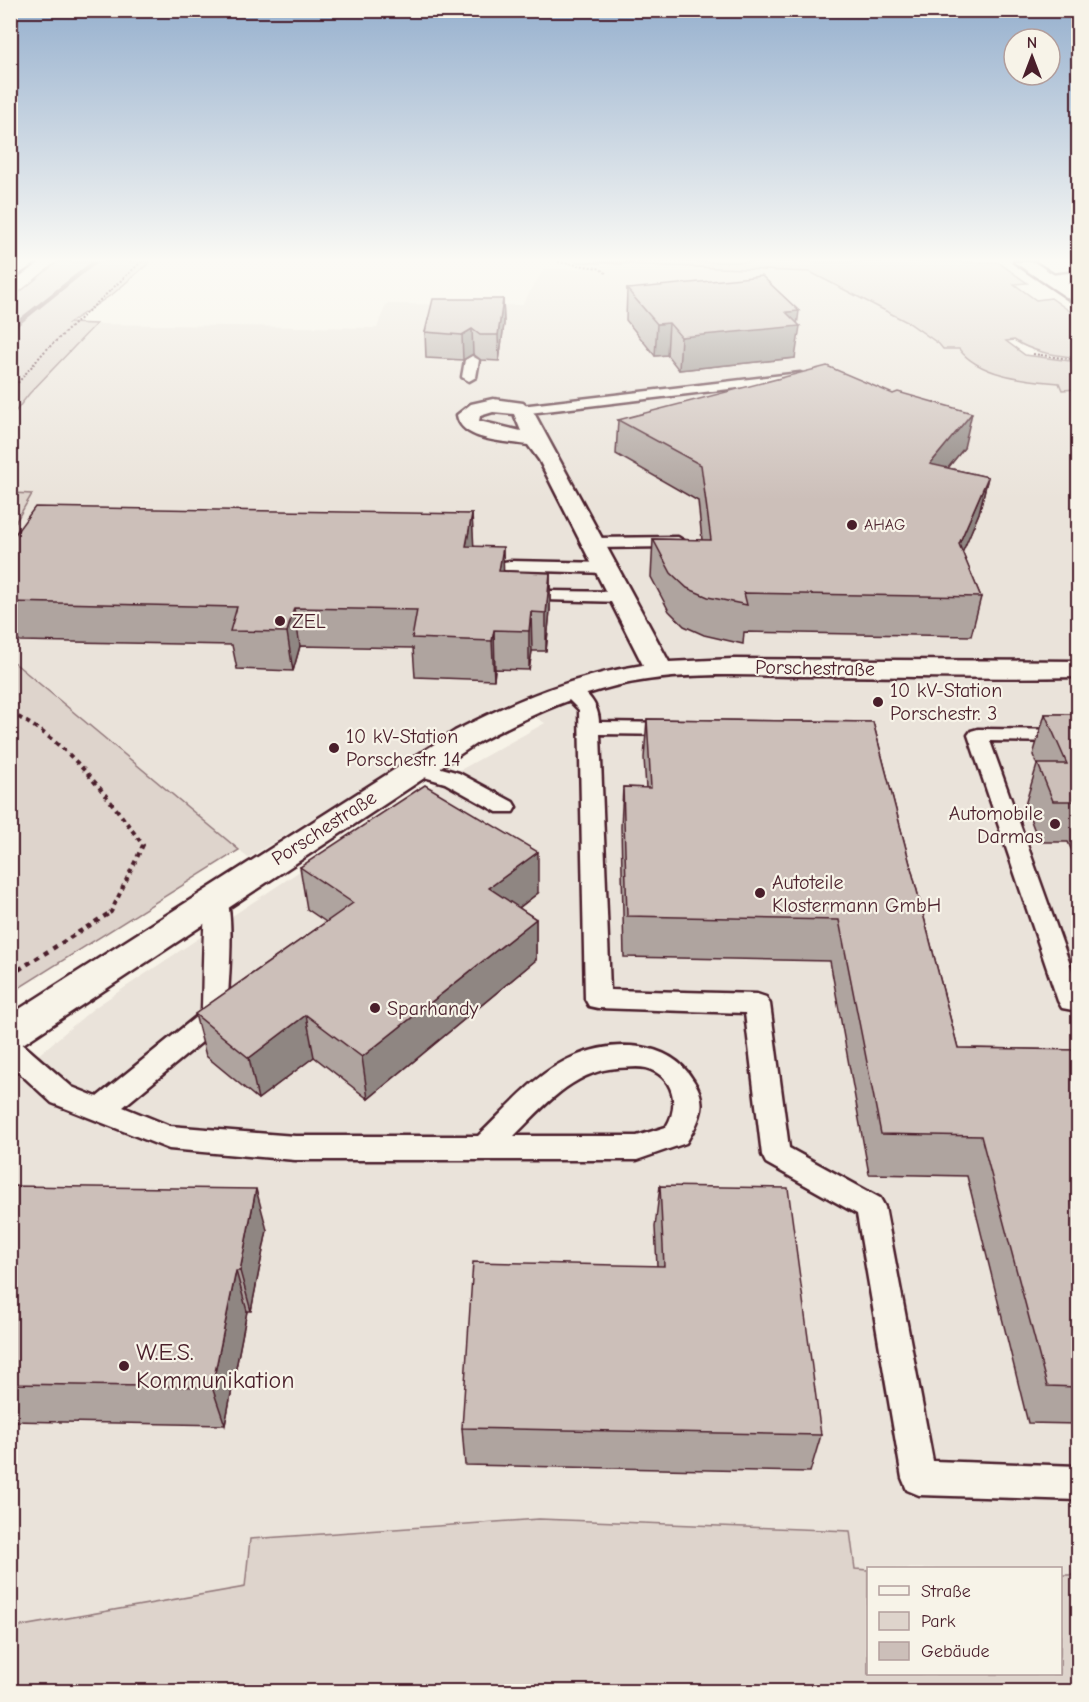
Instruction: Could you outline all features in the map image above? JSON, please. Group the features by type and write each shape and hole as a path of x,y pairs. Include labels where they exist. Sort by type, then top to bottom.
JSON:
{"street":[{"path":"534,440 476,429 469,423 468,415 474,409 486,406 521,410 534,440 549,458 660,671"},
{"name":"Porschestraße","path":"10,1034 216,897 417,768 494,722 570,691 612,678 660,671 733,667 1078,669"}],"lane":[{"path":"469,377 472,360"},
{"path":"521,410 815,375"},
{"path":"594,543 678,542 682,567"},
{"path":"510,566 608,568"},
{"path":"550,596 623,597"},
{"path":"570,691 589,709 597,999 757,1004 776,1155 870,1207 919,1478 1078,1483"},
{"path":"590,728 698,729"},
{"path":"1078,736 978,735 1071,1002 1078,1002"},
{"path":"417,768 453,778 505,807"},
{"path":"215,1016 219,935 216,897"},
{"path":"100,1111 243,995"},
{"path":"10,1048 62,1095 169,1137 296,1148 637,1148 676,1136 689,1115 687,1091 668,1066 644,1056 611,1058 580,1065 549,1087 485,1147"}],"path":[{"path":"10,392 55,341"},
{"path":"1033,354 1078,360"},
{"path":"10,713 23,719 87,770 143,845 111,912 10,975"}],"shaded area":[{"path":"79,341 935,341 959,349 981,366 1015,377 1060,383 1063,390 1078,389 1078,1575 1062,1575 1062,1567 867,1567 867,1569 855,1569 849,1531 539,1519 251,1539 245,1587 11,1628 11,1078 94,1008 408,799 545,723 510,701 484,713 248,858 11,660 11,530 32,494 11,493 11,417 29,394"}],"green space":[{"path":"11,341 79,341 29,394 11,417"},
{"path":"935,341 1007,341 1025,355 1078,362 1078,389 1062,390 1059,383 1019,378 992,371 979,366 959,349 943,349"},
{"path":"1017,341 1078,341 1078,358 1037,351"},
{"path":"10,493 32,494 11,530"},
{"path":"11,660 239,850 11,993"},
{"path":"539,1519 850,1531 855,1569 867,1570 867,1675 1062,1675 1062,1575 1078,1575 1078,1691 11,1691 11,1628 245,1587 250,1539"}],"building":[{"name":"AHAG","path":"827,366 893,394 898,392 972,413 930,464 988,477 959,544 981,597 744,593 747,605 708,597 687,588 671,573 653,539 711,540 701,465 618,420"},
{"name":"ZEL","path":"35,507 472,514 466,546 503,547 499,571 550,573 546,613 531,612 529,631 494,630 492,641 412,638 417,610 294,608 287,632 230,631 237,607 10,602 10,541"},
{"path":"1045,714 1078,714 1078,801 1053,801 1038,764 1067,764"},
{"path":"647,719 873,722 958,1048 1078,1050 1078,1387 1047,1386 981,1136 881,1134 839,920 627,916 623,787 651,788"},
{"name":"Sparhandy","path":"425,785 538,852 489,888 536,919 362,1057 306,1015 249,1058 195,1014 353,903 300,867"},
{"name":"W.E.S. Kommunikation","path":"10,1186 256,1189 240,1271 236,1271 212,1387 10,1384"},
{"path":"660,1186 788,1188 821,1435 462,1428 473,1262 664,1266"}],"place":[{"name":"AHAG","path":"852,525"},
{"name":"ZEL","path":"280,621"},
{"name":"10 kV-Station Porschestr. 3","path":"878,702"},
{"name":"10 kV-Station Porschestr. 14","path":"334,748"},
{"name":"Automobile Darmas","path":"1055,824"},
{"name":"Autoteile Klostermann GmbH","path":"760,893"},
{"name":"Sparhandy","path":"375,1008"},
{"name":"W.E.S. Kommunikation","path":"124,1366"}]}
